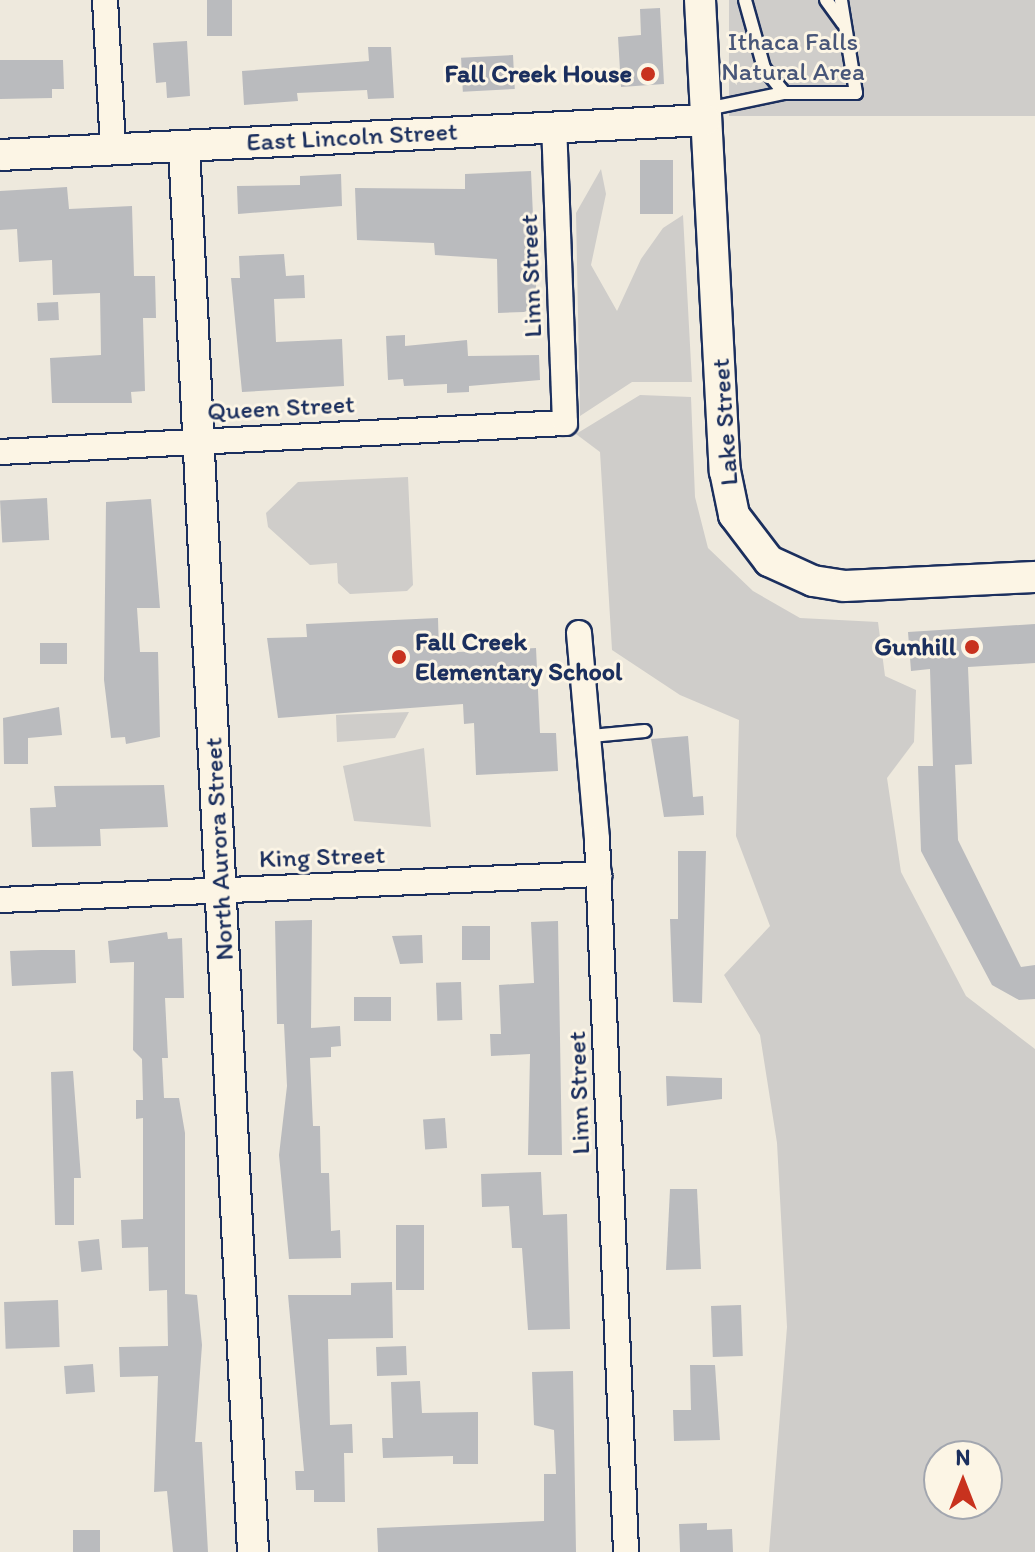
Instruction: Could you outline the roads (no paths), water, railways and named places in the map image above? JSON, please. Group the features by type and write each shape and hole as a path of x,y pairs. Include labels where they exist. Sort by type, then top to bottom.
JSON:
{"street":[{"path":"105,0 113,149"},
{"name":"Lake Street","path":"700,0 725,471 746,536 789,573 844,586 1035,577"},
{"name":"East Lincoln Street","path":"0,155 554,127 704,114"},
{"name":"Linn Street","path":"554,127 565,423"},
{"name":"North Aurora Street","path":"184,146 253,1552"},
{"name":"Queen Street","path":"0,452 199,439 565,423"},
{"name":"Linn Street","path":"579,633 591,736 599,874 626,1552"},
{"name":"King Street","path":"0,900 221,888 599,874"}],"lane":[{"path":"745,0 764,68 784,93"},
{"path":"826,0 844,25"},
{"path":"704,114 784,93 856,93 841,0"},
{"path":"591,736 645,731"}],"place":[{"name":"Fall Creek House","path":"648,74"},
{"name":"Gunhill","path":"972,647"},
{"name":"Fall Creek Elementary School","path":"399,657"}],"park label":[{"name":"Ithaca Falls Natural Area","path":"793,57"}]}
